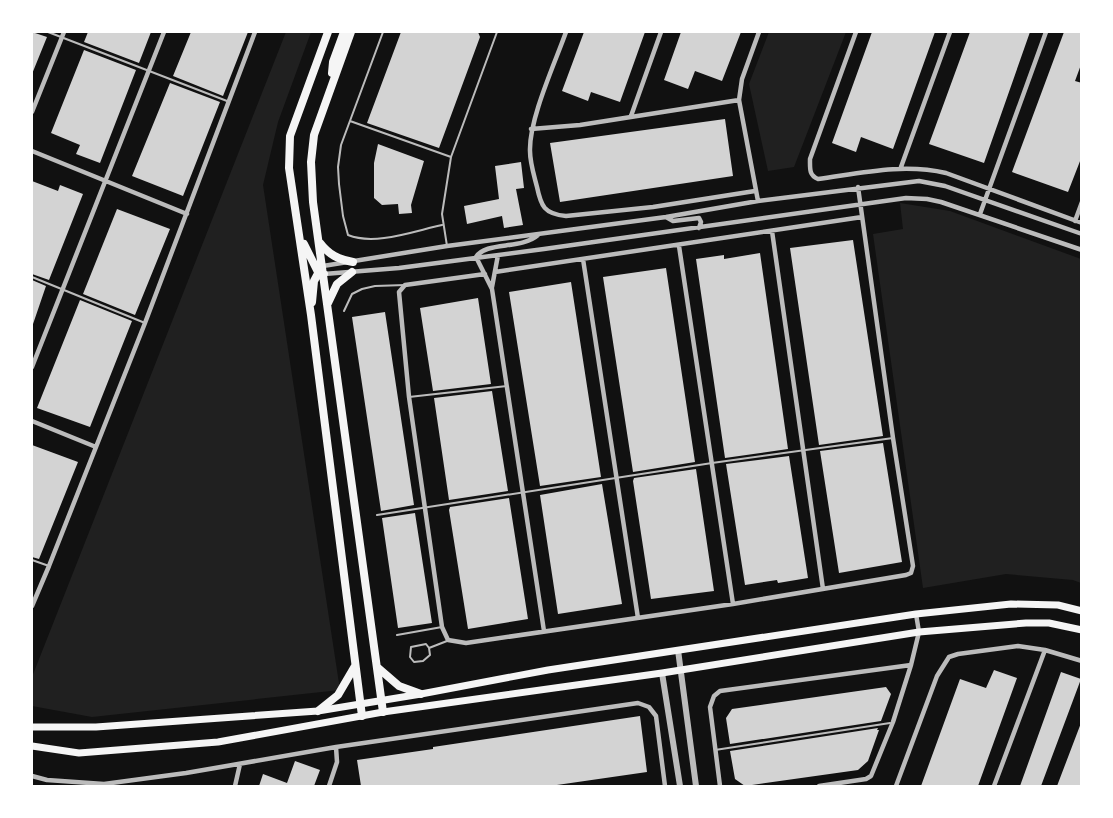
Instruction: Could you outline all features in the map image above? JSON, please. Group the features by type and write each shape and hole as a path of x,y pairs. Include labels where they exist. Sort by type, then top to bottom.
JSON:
{"main road":[{"path":"328,32 290,136 289,168 311,315 362,716"},
{"path":"332,80 333,62 344,32"},
{"path":"351,32 332,80 311,149 313,202 382,712"},
{"path":"299,230 309,257 321,271"},
{"path":"319,242 327,253 341,260 352,262"},
{"path":"311,315 314,281 321,271"},
{"path":"328,303 337,284 352,272"},
{"path":"32,727 96,727 318,711 548,670 916,614 1011,604 1058,605 1082,611"},
{"path":"32,746 79,753 218,742 382,712 663,673 919,632 1026,623 1049,623 1082,630"},
{"path":"318,711 338,695 355,666"},
{"path":"377,667 399,686 421,694"}],"street":[{"path":"32,367 164,32"},
{"path":"32,606 145,323 255,32"},
{"path":"566,32 531,129 530,152 534,173 541,204 547,210 556,215 566,216 653,207 755,191"},
{"path":"631,116 661,32"},
{"path":"758,201 739,100 742,79 759,32"},
{"path":"856,32 810,159 810,172 813,177 819,179 901,167 924,168 1082,223"},
{"path":"901,167 950,32"},
{"path":"980,214 1046,32"},
{"path":"32,112 63,34"},
{"path":"531,129 739,100"},
{"path":"32,152 187,214"},
{"path":"321,271 352,262 447,246 666,217 758,201 919,181 945,186 1082,234"},
{"path":"485,274 403,286 399,292 409,397 442,627 448,640 466,643 733,604 906,575 911,573 914,566 893,438 858,188"},
{"path":"321,271 352,272 498,255 906,198 927,199 980,214 1082,250"},
{"path":"1075,221 1082,202"},
{"path":"666,217 673,221 699,218 701,222 699,228"},
{"path":"495,272 862,217"},
{"path":"772,231 823,589"},
{"path":"476,257 484,249 521,244 538,234"},
{"path":"679,246 733,604"},
{"path":"492,289 498,255"},
{"path":"476,257 492,289 544,631"},
{"path":"583,259 638,618"},
{"path":"32,421 96,447"},
{"path":"819,786 850,782 871,776 893,722 911,665 919,632 916,614"},
{"path":"896,786 937,676 943,663 949,657 1018,646 1045,650 1082,661"},
{"path":"678,650 696,786"},
{"path":"994,786 1045,650"},
{"path":"720,786 710,707 714,696 720,691 911,665"},
{"path":"663,673 680,786"},
{"path":"32,776 47,780 89,784 141,779 336,747 638,703 649,707 656,716 664,786"},
{"path":"329,786 337,762 336,747"},
{"path":"235,786 240,764"},
{"path":"139,786 141,779"},
{"path":"45,786 47,780"}],"lane":[{"path":"48,32 63,34 227,101"},
{"path":"383,32 341,145 338,167 343,216 348,235 360,239 375,239 442,225"},
{"path":"447,246 442,225 451,157 497,32"},
{"path":"350,121 451,157"},
{"path":"32,278 145,323"},
{"path":"344,311 352,294 362,289 403,286"},
{"path":"409,397 507,386"},
{"path":"377,515 712,463 893,438"},
{"path":"32,560 49,566"},
{"path":"397,635 442,627"},
{"path":"429,648 448,640"},
{"path":"426,644 429,648 430,655 423,661 414,663 410,657 411,647 426,644"},
{"path":"715,750 893,722"}],"shaded area":[{"path":"286,32 311,32 278,122 263,185 340,690 92,717 32,706 32,677"},
{"path":"769,32 846,32 794,167 768,171 749,84"},
{"path":"900,203 950,211 1081,259 1081,583 1073,580 1006,574 923,588 873,234 903,229"}],"building":[{"path":"32,32 47,37 32,74"},
{"path":"88,32 151,32 139,63 84,42"},
{"path":"191,32 248,32 223,96 173,76"},
{"path":"401,32 478,32 480,37 439,148 367,123"},
{"path":"584,32 645,32 620,102 591,92 588,101 562,91"},
{"path":"681,32 741,32 722,81 695,71 688,89 664,80"},
{"path":"872,32 935,32 893,149 861,137 856,152 832,143"},
{"path":"970,32 1030,32 984,163 929,144"},
{"path":"1064,32 1082,32 1082,62 1075,81 1082,83 1082,156 1068,192 1012,172"},
{"path":"84,50 136,70 100,163 76,154 80,145 51,133"},
{"path":"170,83 220,102 183,196 132,176"},
{"path":"725,119 733,176 560,202 550,143"},
{"path":"378,144 424,161 411,205 412,213 399,214 398,204 382,205 374,198 374,163"},
{"path":"521,162 524,188 516,189 523,225 504,228 502,216 467,224 464,206 499,199 495,166"},
{"path":"32,181 58,191 60,185 83,194 49,280 32,274"},
{"path":"117,209 170,229 135,315 83,294"},
{"path":"853,240 883,436 819,445 790,248"},
{"path":"760,253 788,449 725,458 696,259 724,255 724,259"},
{"path":"666,268 695,462 633,472 603,277"},
{"path":"32,280 46,286 32,327"},
{"path":"571,282 601,477 540,486 509,292"},
{"path":"478,298 491,384 433,391 420,308"},
{"path":"80,300 132,321 90,427 37,408"},
{"path":"385,312 414,505 381,511 352,317"},
{"path":"492,391 508,491 449,500 434,398"},
{"path":"883,443 902,562 839,573 820,451"},
{"path":"32,445 78,462 39,559 32,557"},
{"path":"789,456 808,578 745,585 726,464"},
{"path":"696,469 714,591 651,599 634,478"},
{"path":"602,484 622,604 558,614 540,495"},
{"path":"509,498 528,619 468,629 449,510 450,507"},
{"path":"415,513 432,623 398,628 382,518"},
{"path":"994,670 1017,678 978,786 921,786 960,679 986,688"},
{"path":"1061,672 1081,679 1041,786 1020,786"},
{"path":"886,687 891,694 881,721 730,744 726,718 732,709"},
{"path":"640,716 647,772 550,786 361,786 357,760"},
{"path":"1081,723 1080,786 1057,786"},
{"path":"878,728 868,761 858,770 745,786 735,779 730,751"},
{"path":"295,761 320,770 314,786 259,786 263,774 287,783"}]}
